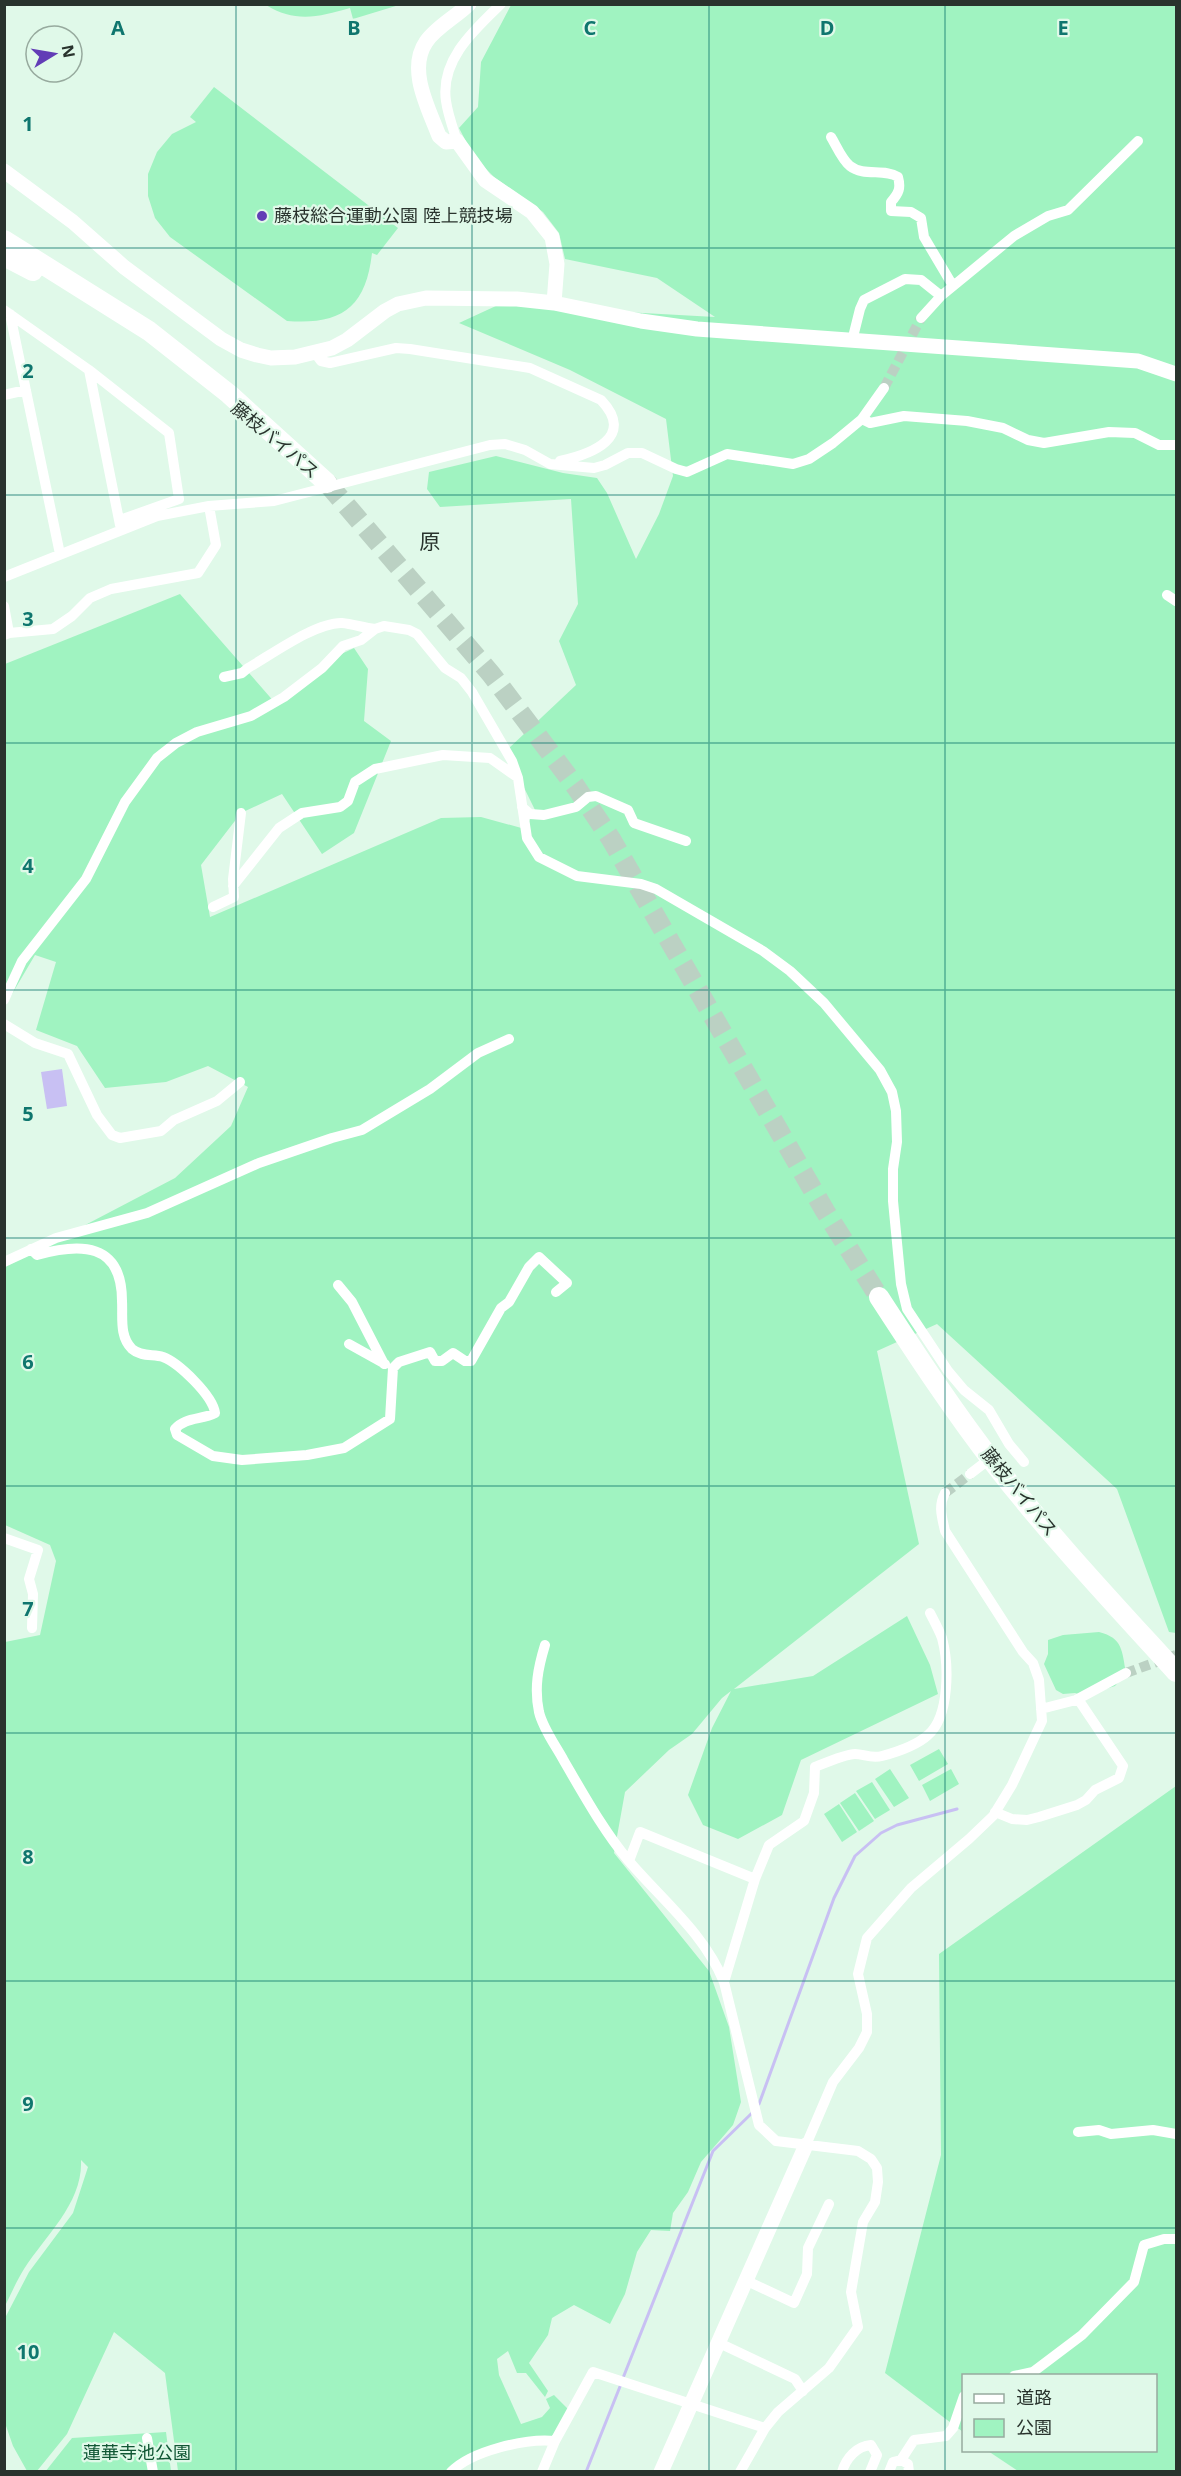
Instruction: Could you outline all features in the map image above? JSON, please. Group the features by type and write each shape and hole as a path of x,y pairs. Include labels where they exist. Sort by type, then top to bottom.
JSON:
{"highway":[{"name":"藤枝バイパス","path":"4,240 149,331 229,394 327,483 194,373 152,342 75,293 4,256"},
{"name":"藤枝バイパス","path":"879,1297 928,1372 996,1466 1107,1596 1176,1672"}],"street":[{"path":"457,141 446,142 439,136 419,80 419,61 426,42 469,4"},
{"path":"501,4 474,30 455,55 446,83 446,101 457,141 486,180 532,212 552,237 557,264 554,303"},
{"path":"831,137 849,166 865,172 893,174 898,177 900,186 898,195 891,202 891,211 911,212 921,218 924,237 953,286"},
{"path":"921,318 941,296 1014,236 1048,216 1068,210 1138,141"},
{"path":"4,171 73,222 124,267 221,339 241,350 271,358 295,357 332,348 347,340 385,311 410,301 426,298 517,299 554,303 641,321 698,329 1138,361 1176,374"},
{"path":"852,341 864,300 905,279 921,280 941,296"},
{"path":"4,577 179,499 169,433 89,370 7,312"},
{"path":"7,312 26,390 60,554"},
{"path":"315,353 321,361 330,363 396,348 411,349 530,368 600,400 609,408 614,428 610,438 602,447 572,459 550,464"},
{"path":"89,370 121,526"},
{"path":"121,526 209,506 274,501 490,445 505,444 525,450 550,464 594,468 628,453 642,453 676,470 687,472 727,454 793,464 809,459 862,419 884,388"},
{"path":"4,395 26,390"},
{"path":"862,419 870,423 904,416 967,421 1003,428 1028,440 1044,443 1109,432 1135,433 1159,445 1176,445"},
{"path":"4,606 7,634 53,629 72,616 90,598 111,589 198,573 216,545 209,506"},
{"path":"224,677 242,674 248,668 310,633 329,625 342,623 375,629"},
{"path":"4,1000 22,961 86,879 125,802 157,758 176,743 197,732 251,716 284,697 322,668 343,646 361,640 375,629 384,626 395,627 417,634 444,668 461,678 483,710 512,761 518,778 527,838 539,857 577,876 641,884 656,889 764,951 790,971 824,1003 880,1070 892,1092 896,1111 897,1142 892,1169 893,1202 907,1310 948,1371 964,1390 989,1410 1005,1447 1024,1462"},
{"path":"233,886 279,828 302,813 340,807 348,801 355,782 375,769 443,755 490,758 518,778"},
{"path":"522,807 530,814 544,814 576,807 588,797 596,796 628,810 634,823 686,841"},
{"path":"213,906 234,897 233,886 241,813"},
{"path":"4,1024 35,1043 68,1054 97,1114 112,1134 120,1138 161,1131 174,1120 217,1101 240,1082"},
{"path":"4,1262 71,1233 147,1214 260,1163 362,1130 430,1089 478,1053 509,1039"},
{"path":"31,1249 37,1255 76,1247 91,1249 104,1255 113,1265 121,1286 122,1327 132,1349 141,1354 163,1357 175,1365 196,1384 214,1407 215,1413 210,1416 184,1422 175,1429 177,1435 213,1456 242,1460 307,1455 344,1448 390,1419 388,1366 352,1302 338,1285"},
{"path":"349,1344 388,1366 430,1352 435,1361 442,1361 453,1353 465,1361 471,1361 501,1308 509,1302 519,1281 539,1257 567,1283 556,1292"},
{"path":"970,1474 983,1464"},
{"path":"661,2472 689,2404 833,2082 859,2048 867,2032 867,2014 858,1974 867,1938 911,1888 969,1839 995,1812 1012,1785 1042,1721 1039,1680 1033,1663 1023,1652 945,1531 940,1512 941,1501 945,1493"},
{"path":"4,1538 38,1550 29,1579 33,1594 32,1628"},
{"path":"724,1982 755,1878 769,1845 804,1821 814,1793 815,1767 855,1754 864,1757 880,1757 917,1744 930,1734 939,1722 945,1703 946,1670 942,1638 930,1613"},
{"path":"545,1645 536,1675 539,1713 547,1732 602,1826 629,1861 688,1925 718,1968 724,1982 759,2125 776,2141 858,2151 871,2159 877,2168 878,2182 875,2202 863,2222 851,2292 858,2327 829,2368 778,2412 765,2428 740,2472"},
{"path":"1041,1709 1078,1699 1126,1673"},
{"path":"995,1812 1011,1819 1027,1820 1039,1817 1077,1805 1086,1800 1095,1790 1119,1778 1123,1766 1078,1699"},
{"path":"629,1861 640,1832 755,1878"},
{"path":"1078,2132 1099,2130 1111,2134 1153,2130 1176,2134"},
{"path":"745,2280 794,2303 807,2274 808,2248 829,2204"},
{"path":"1024,2374 1033,2372 1082,2336 1134,2282 1144,2246 1164,2239 1176,2239"},
{"path":"717,2342 795,2379 803,2391"},
{"path":"542,2472 555,2441 593,2372 765,2428"},
{"path":"902,2460 914,2440 946,2436 953,2428 962,2399"},
{"path":"147,2438 153,2472"},
{"path":"451,2472 460,2462 482,2452 542,2440 555,2441"},
{"path":"843,2472 853,2453 864,2445 871,2445 877,2455 870,2472"},
{"path":"889,2472 893,2462 902,2460 908,2464 909,2472"}],"green space":[{"path":"266,5 399,5 353,19 350,8 307,17 287,14"},
{"path":"511,5 1176,5 1176,1633 1169,1632 1117,1489 937,1324 877,1351 919,1544 734,1689 813,1676 907,1616 930,1665 938,1694 801,1760 782,1815 738,1839 703,1825 688,1795 712,1728 731,1691 722,1698 692,1734 669,1750 625,1792 614,1853 709,1971 729,2027 741,2102 733,2125 701,2162 688,2192 673,2213 670,2231 651,2230 637,2252 625,2294 610,2324 574,2305 552,2318 548,2335 529,2363 548,2391 545,2397 526,2373 517,2373 508,2351 497,2359 499,2375 521,2424 542,2417 550,2408 546,2399 554,2395 568,2409 553,2436 482,2452 451,2471 178,2471 165,2373 114,2332 67,2434 37,2471 27,2471 13,2446 5,2423 5,2318 29,2272 73,2213 88,2167 81,2160 80,2176 70,2204 24,2269 5,2306 5,1642 40,1635 56,1561 50,1545 5,1525 5,1267 175,1178 231,1126 248,1087 208,1066 166,1082 105,1088 77,1046 36,1030 56,962 35,955 5,1006 5,664 180,594 276,704 335,657 354,648 368,669 364,721 391,741 354,833 322,854 282,794 241,813 201,865 210,917 441,818 481,817 525,829 535,810 506,751 576,685 559,641 578,604 571,499 440,507 427,489 429,472 496,456 563,473 597,478 607,493 636,559 659,514 673,476 666,419 570,370 459,323 498,305 715,317 657,278 565,259 559,233 543,212 494,177 474,157 459,128 478,107 481,62"},
{"path":"214,87 398,228 377,255 372,253 369,272 357,300 336,316 322,320 287,321 170,237 155,218 148,196 148,174 157,152 172,134 196,122 190,117"},
{"path":"1099,1632 1113,1638 1120,1646 1126,1673 1115,1686 1084,1696 1075,1693 1063,1694 1056,1690 1044,1664 1048,1654 1048,1640 1063,1635"},
{"path":"939,1749 948,1764 919,1781 910,1765"},
{"path":"890,1769 909,1798 894,1807 875,1779"},
{"path":"951,1769 959,1784 930,1801 922,1785"},
{"path":"872,1782 890,1810 875,1819 856,1791"},
{"path":"1176,1786 1176,2471 1018,2471 990,2452 1157,2452 1157,2374 962,2374 962,2431 885,2373 941,2155 939,1954"},
{"path":"855,1793 874,1821 859,1831 840,1803"},
{"path":"839,1804 857,1832 842,1842 824,1814"},
{"name":"蓮華寺池公園","path":"166,2432 171,2471 45,2472 72,2438"}],"shaded area":[{"path":"62,1069 67,1106 47,1109 41,1072"}],"waterway":[{"path":"759,2104 834,1898 855,1856 881,1833 897,1825 957,1809"},
{"path":"623,2378 713,2151 753,2112"},
{"path":"586,2472 621,2384"}],"tunnel":[{"path":"884,388 921,318"},
{"path":"327,483 491,674 576,787 611,839 825,1211 879,1297"},
{"path":"945,1493 970,1474"},
{"path":"1126,1673 1176,1655"}],"place":[{"name":"藤枝総合運動公園 陸上競技場","path":"262,216"}],"district":[{"name":"原","path":"430,542"}]}
